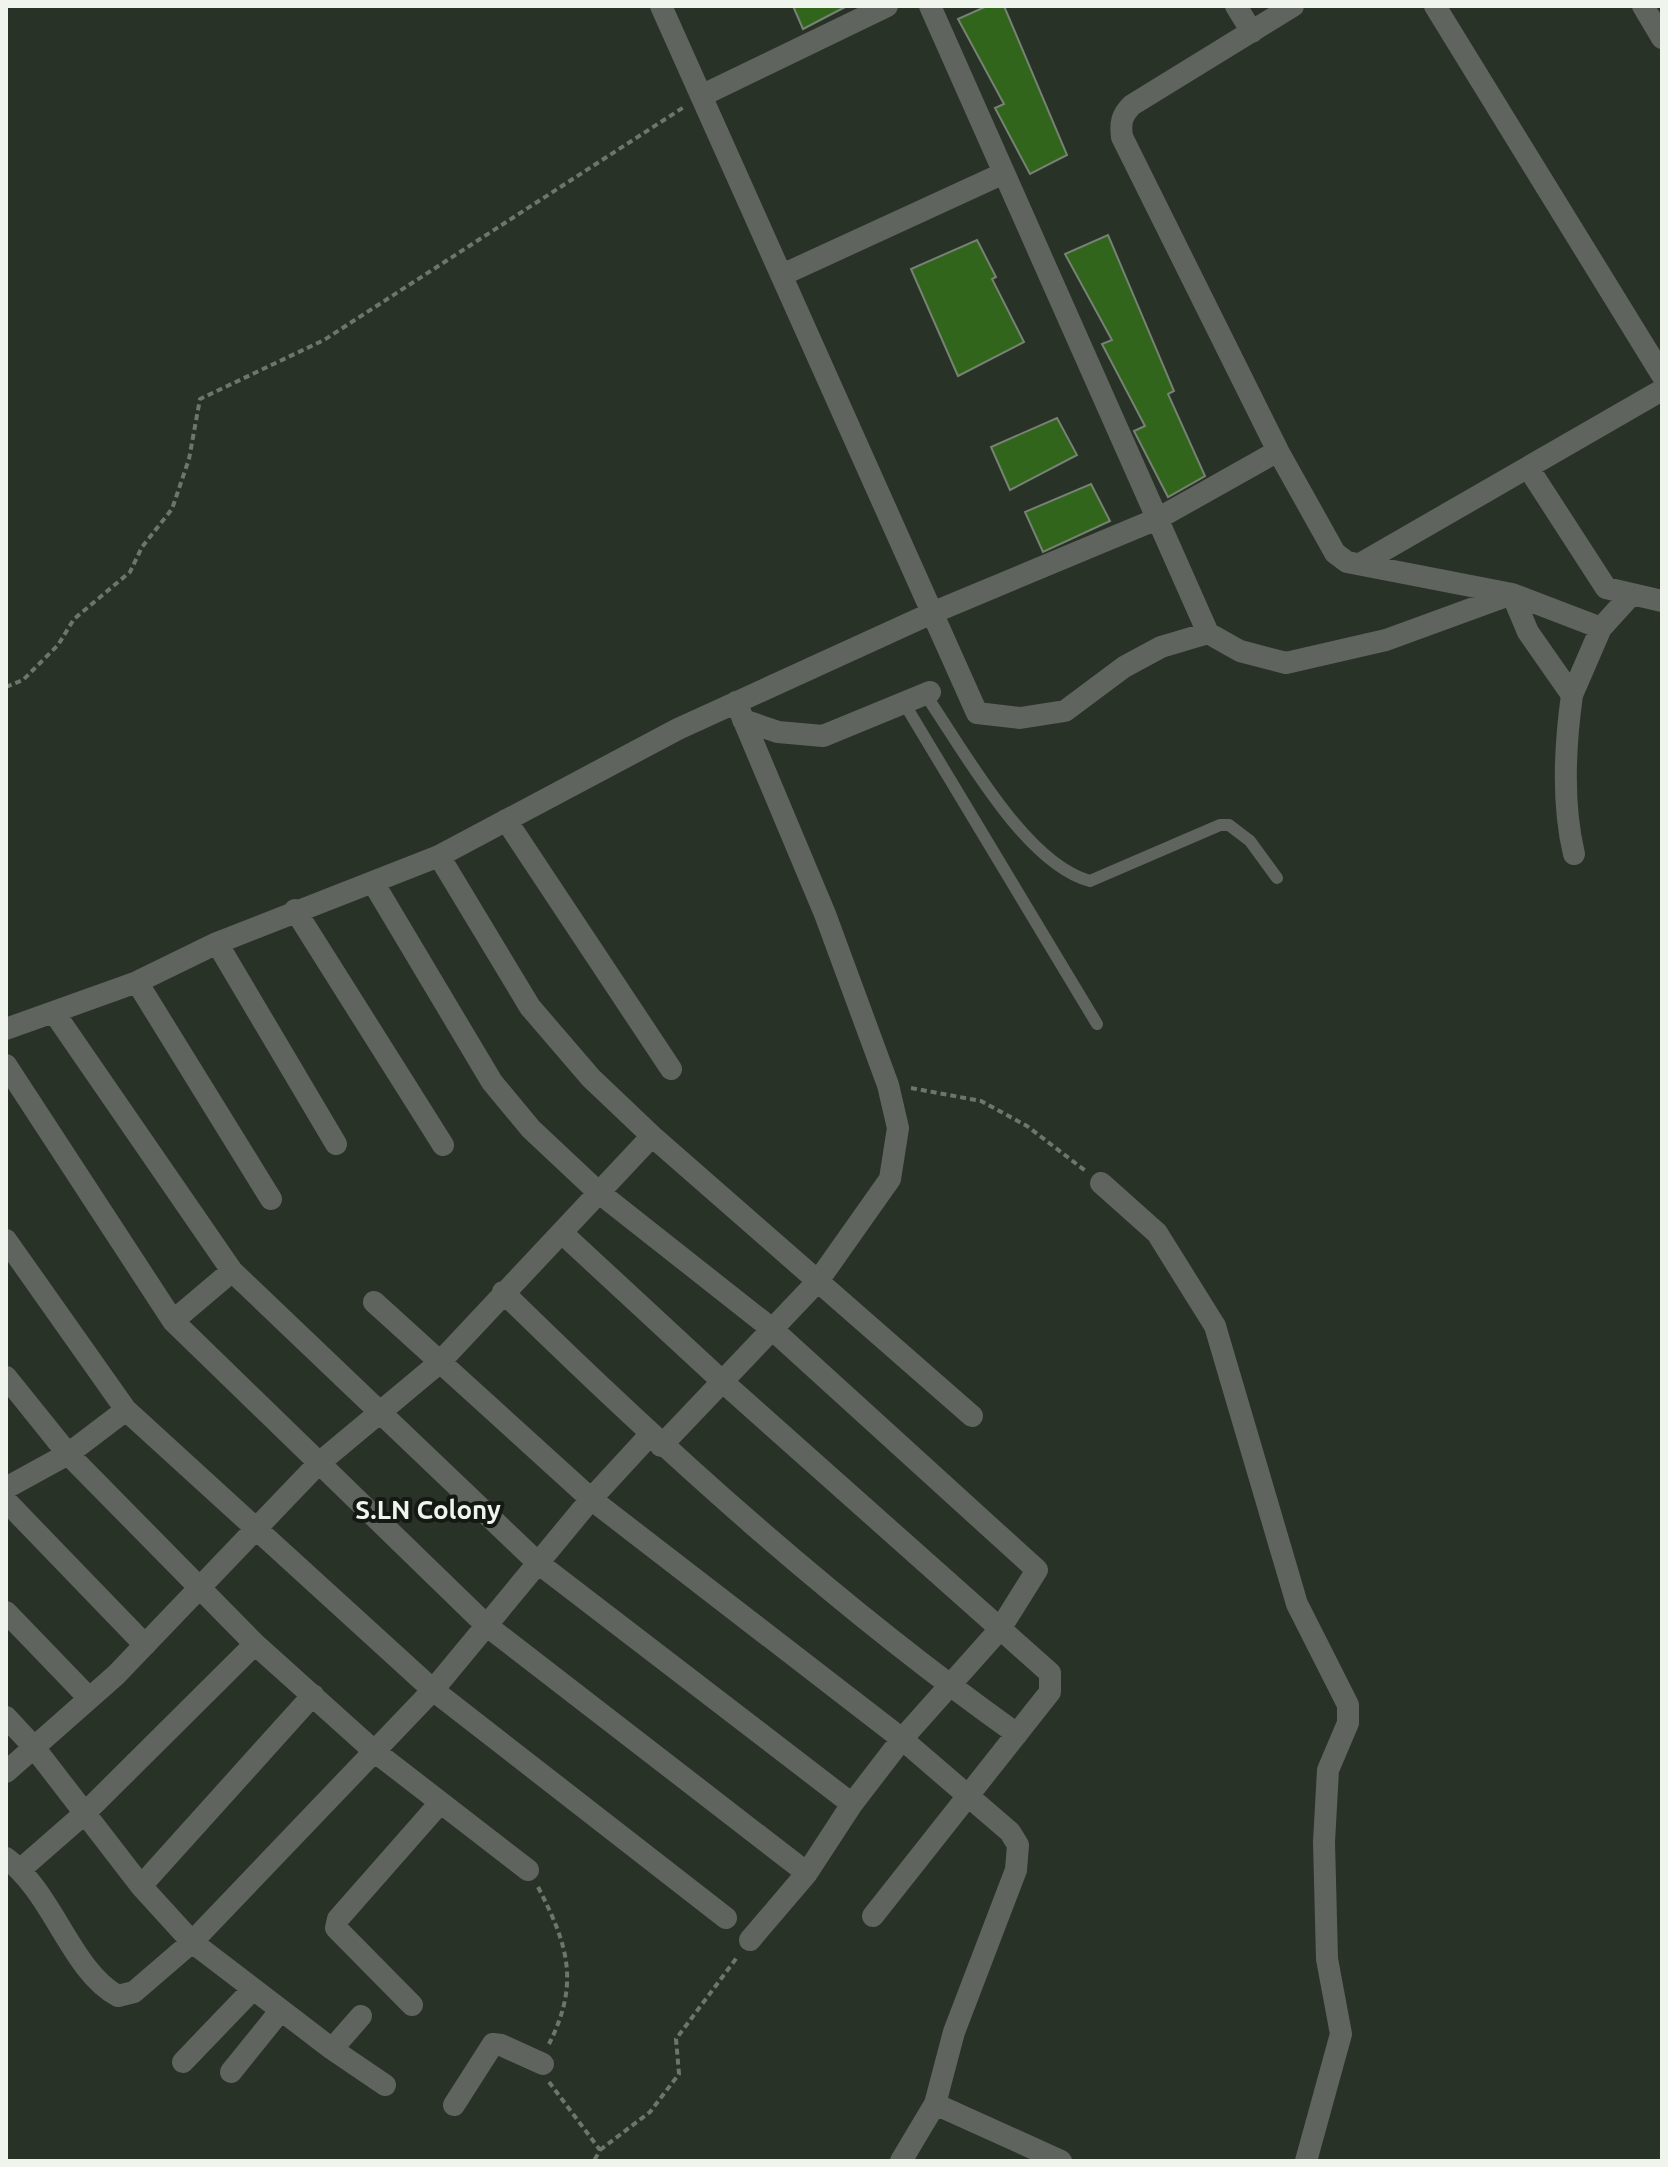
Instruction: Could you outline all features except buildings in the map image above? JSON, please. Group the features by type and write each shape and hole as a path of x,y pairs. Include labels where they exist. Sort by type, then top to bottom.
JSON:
{"street":[{"path":"661,6 977,713 1020,718 1065,711 1124,667 1161,647 1208,633"},
{"path":"703,95 887,6"},
{"path":"930,6 1208,633 1240,651 1286,663 1386,640 1512,594"},
{"path":"1236,6 1252,32"},
{"path":"1293,6 1132,105 1124,113 1120,125 1122,137 1278,451 1335,553 1347,562 1512,594 1601,628"},
{"path":"1435,6 1662,375"},
{"path":"1643,6 1662,38"},
{"path":"782,275 1004,173"},
{"path":"1360,564 1662,390"},
{"path":"6,1029 55,1014 137,982 295,910 374,884 439,856 678,729 740,711 932,613 1157,519 1278,451"},
{"path":"1529,469 1606,588 1662,601"},
{"path":"1512,594 1528,632 1572,695"},
{"path":"1574,854 1569,834 1567,730 1572,695 1601,628 1631,595"},
{"path":"740,711 778,732 823,736 920,697"},
{"path":"255,1644 85,1813 14,1863 51,1907 93,1976 118,1996 134,1992 192,1942 433,1690 591,1499 723,1382 818,1281 890,1179 898,1128 888,1085 825,914 740,711"},
{"path":"506,820 671,1069"},
{"path":"439,856 530,1007 591,1078 652,1136 972,1416"},
{"path":"374,884 510,1107 597,1191 772,1329 1034,1563 1037,1574 1000,1629 902,1739 852,1804 807,1873 750,1940"},
{"path":"295,910 443,1145"},
{"path":"217,943 336,1144"},
{"path":"137,982 271,1199"},
{"path":"55,1014 232,1271 381,1409 538,1563 852,1804"},
{"path":"6,1065 173,1321 486,1625 807,1873"},
{"path":"6,1772 145,1645 318,1464 439,1363 562,1233 597,1191 652,1136"},
{"path":"1101,1183 1157,1233 1215,1326 1297,1604 1348,1705 1348,1723 1328,1770 1324,1842 1327,1959 1341,2034 1306,2161"},
{"path":"562,1233 723,1382 1048,1669 1052,1678 1050,1692 873,1916"},
{"path":"6,1240 126,1410 433,1690 726,1918"},
{"path":"173,1321 232,1271"},
{"path":"503,1292 655,1441 949,1686 1017,1734"},
{"path":"374,1302 591,1499 902,1739 1010,1832 1019,1855 954,2032 935,2104 901,2161"},
{"path":"6,1377 68,1454 255,1644 374,1751 528,1870"},
{"path":"6,1488 68,1454 126,1410"},
{"path":"6,1501 145,1645"},
{"path":"6,1612 88,1697"},
{"path":"141,1886 313,1695"},
{"path":"6,1717 33,1746 141,1886 192,1942 332,2049 385,2085"},
{"path":"412,2005 336,1928 338,1919 440,1803"},
{"path":"183,2062 253,1989"},
{"path":"231,2072 281,2010"},
{"path":"332,2049 361,2016"},
{"path":"454,2105 493,2044 543,2064"},
{"path":"935,2104 1061,2161"}],"lane":[{"path":"920,697 1029,842 1074,877 1090,881 1220,825 1229,825 1250,841 1277,878"},
{"path":"920,697 1097,1024"}],"path":[{"path":"6,687 23,680 58,645 74,619 130,572 142,547 172,509 189,459 200,399 324,340 703,95"},
{"path":"888,1085 981,1101 1027,1126 1101,1183"},
{"path":"528,1870 562,1937 569,1964 562,2019 545,2052 543,2064 546,2079 600,2150"},
{"path":"594,2161 600,2150 650,2112 679,2074 676,2039 750,1940"}],"district":[{"name":"S.LN Colony","path":"428,1509"}]}
